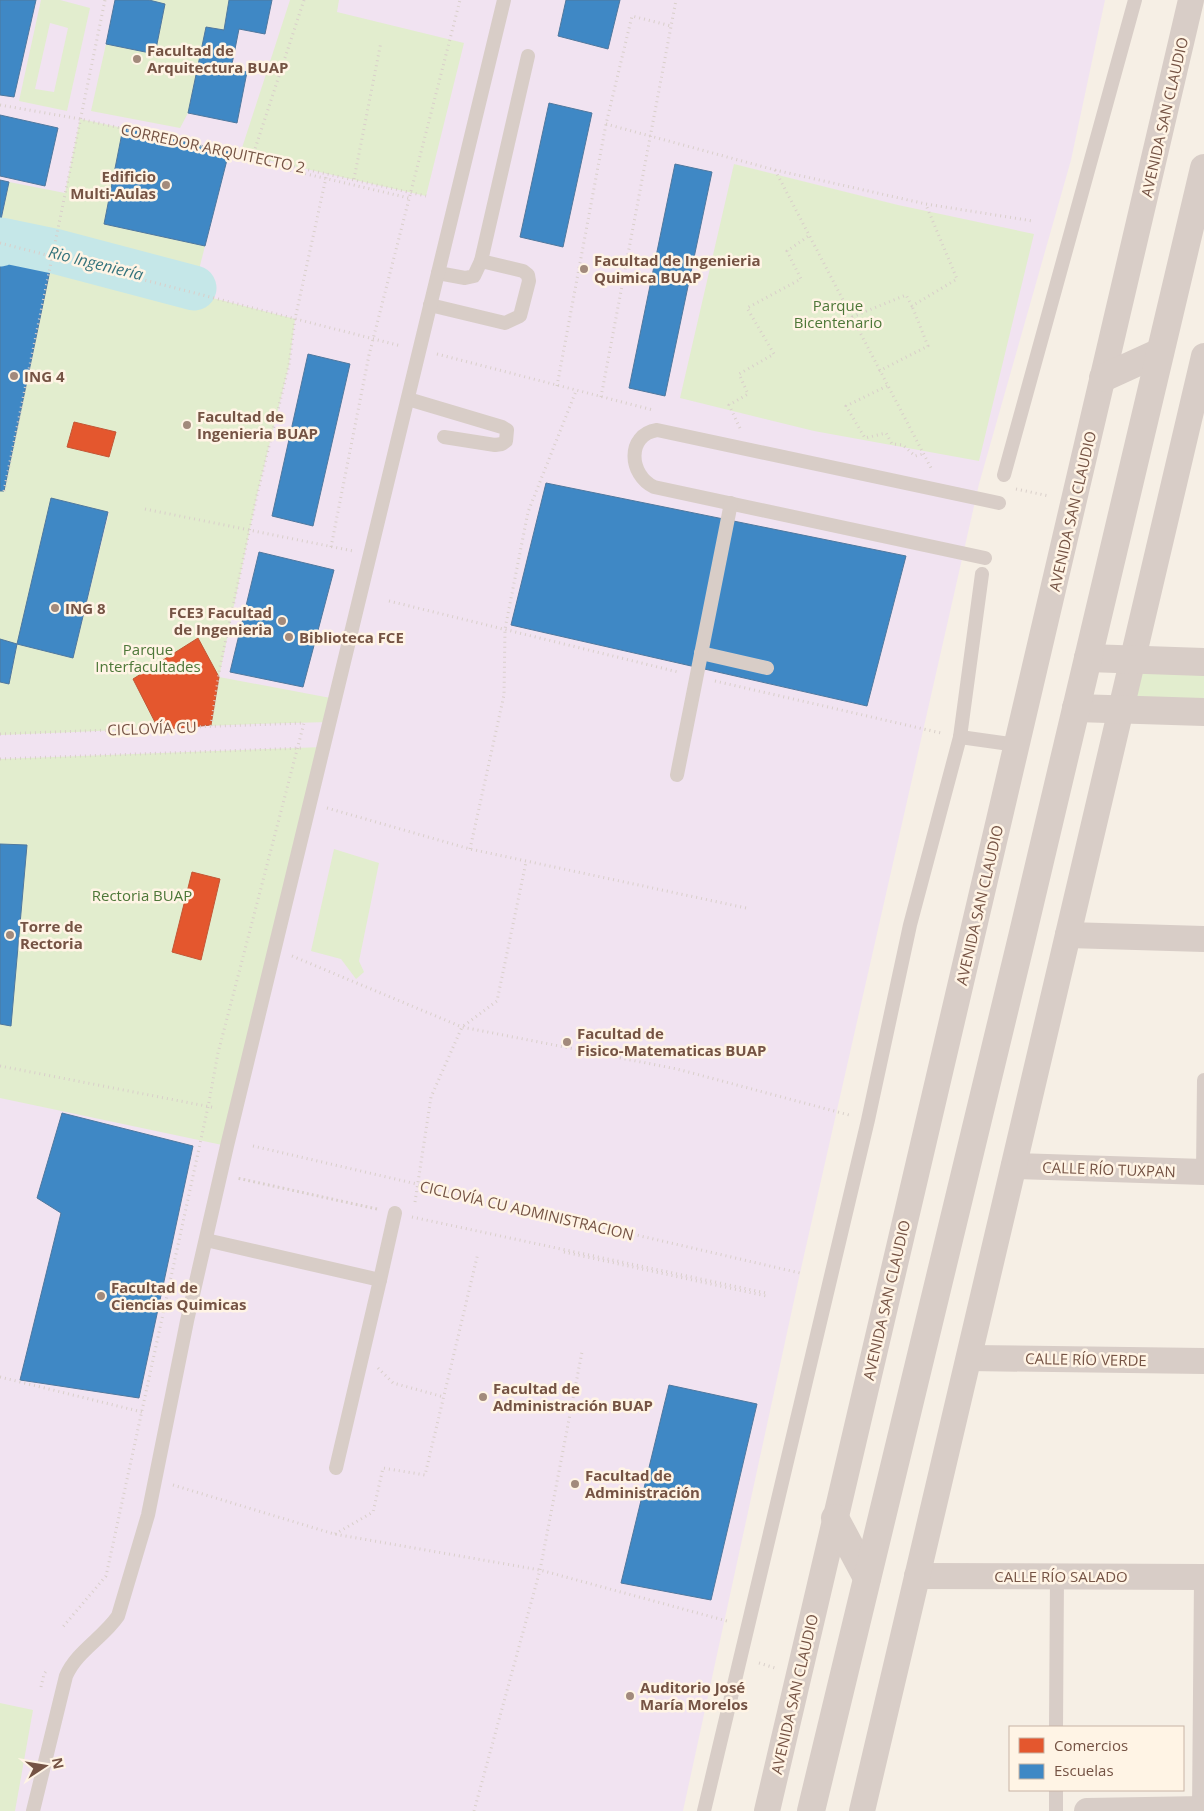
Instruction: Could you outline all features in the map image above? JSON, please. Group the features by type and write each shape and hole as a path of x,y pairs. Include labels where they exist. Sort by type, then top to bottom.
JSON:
{"street":[{"name":"AVENIDA SAN CLAUDIO","path":"767,1811 1191,0"},
{"path":"811,1811 1204,168"},
{"path":"1103,378 1160,352"},
{"path":"862,1811 1132,660 1197,414 1204,356"},
{"path":"1088,658 1204,662"},
{"path":"1076,708 1204,712"},
{"path":"1068,936 1204,939"},
{"name":"CALLE RÍO TUXPAN","path":"1014,1166 1203,1172"},
{"name":"CALLE RÍO VERDE","path":"969,1358 1204,1361"},
{"path":"835,1518 867,1578"},
{"name":"CALLE RÍO SALADO","path":"917,1576 1202,1577"},
{"path":"1087,1811 1202,1810"}],"lane":[{"path":"33,1811 66,1676 74,1660 112,1625 118,1616 148,1515 186,1321 504,0"},
{"path":"1004,475 1135,0"},
{"path":"438,273 465,278 474,276 481,261 528,56"},
{"path":"430,305 505,323 520,316 529,281 528,276 523,271 481,261"},
{"path":"408,399 502,426 506,430 507,436 502,444 495,445 444,437"},
{"path":"985,558 654,487 646,484 639,477 635,464 639,438 648,432 657,430 999,502"},
{"path":"677,775 731,504"},
{"path":"704,1811 868,1120 910,925 960,737 982,574"},
{"path":"701,653 767,668"},
{"path":"960,737 1017,745"},
{"path":"1203,1172 1204,1080"},
{"path":"336,1468 394,1213"},
{"path":"206,1240 380,1280"},
{"path":"1056,1726 1057,1576"},
{"path":"1202,1577 1202,1810"},
{"path":"1056,1791 1056,1811"}],"path":[{"path":"4,491 105,0"},
{"path":"304,0 251,161 410,198"},
{"path":"330,547 373,340 460,0"},
{"path":"601,397 676,0"},
{"path":"557,386 606,124 632,16 671,26"},
{"path":"354,179 381,42"},
{"name":"CORREDOR ARQUITECTO 2","path":"0,105 80,119 426,196"},
{"path":"606,124 775,170 926,204 1033,221"},
{"path":"775,170 934,475"},
{"path":"211,726 220,667 251,532 257,495 289,365 295,320 327,173"},
{"path":"912,306 957,279 926,204"},
{"path":"743,433 729,406 748,394 739,374 774,354 747,308 801,279 787,250 810,235"},
{"path":"0,243 373,340 541,381"},
{"path":"852,317 906,295 912,306 928,346 879,371"},
{"path":"887,386 846,406 865,438 886,433 892,444 903,445 915,456 923,454"},
{"path":"470,849 504,695 505,630 528,512 576,391"},
{"path":"145,509 370,555"},
{"path":"389,602 697,677 960,737"},
{"path":"0,734 330,722"},
{"path":"62,1628 106,1576 208,1107 218,1053 304,723"},
{"path":"298,748 324,747"},
{"name":"CICLOVÍA CU","path":"0,759 298,748"},
{"path":"312,799 325,808 470,849 746,908"},
{"path":"415,1202 431,1097 462,1027 497,1001 526,862"},
{"path":"276,949 462,1027 677,1069 868,1120"},
{"path":"0,1066 237,1112"},
{"name":"CICLOVÍA CU ADMINISTRACION","path":"253,1146 800,1273"},
{"path":"236,1178 766,1294"},
{"path":"394,1213 237,1178 394,1213"},
{"path":"334,1534 373,1512 383,1468 425,1475 478,1253"},
{"path":"474,1811 540,1570 582,1352"},
{"path":"363,1354 393,1382 444,1397"},
{"path":"0,1377 142,1412"},
{"path":"129,1472 334,1534 540,1570 727,1620 741,1658 799,1675"},
{"path":"40,1694 44,1674 50,1666"}],"shaded area":[{"path":"0,0 1105,0 1071,160 979,484 800,1273 683,1811 0,1811"}],"green space":[{"path":"41,0 60,0 90,8 67,111 19,101","holes":["50,23 68,28 54,92 35,89"]},
{"path":"149,0 229,0 224,30 206,27 188,113 180,128 91,111 106,44 155,54 165,4"},
{"path":"290,0 339,0 337,12 464,43 426,196 240,154"},
{"name":"Facultad de Ingenieria BUAP","path":"80,119 123,128 104,224 205,246 193,293 295,319 289,365 257,495 219,677 336,699 330,722 0,735 0,682 9,684 17,645 0,640 0,491 4,491 53,256 4,244 0,260 0,227 9,182 65,193","holes":["52,499 109,512 73,658 17,644 38,569"]},
{"name":"Parque Bicentenario","path":"734,164 898,205 1034,234 979,461 814,431 680,398"},
{"path":"1133,660 1204,662 1204,712 1121,710"},
{"name":"Rectoria BUAP","path":"324,747 227,1146 0,1098 0,759"},
{"path":"334,849 379,863 359,961 364,972 356,979 341,959 311,951"},
{"path":"0,1703 33,1710 15,1811 0,1811"}],"building: Comercios":[{"path":"74,422 116,432 109,457 67,447"},
{"path":"198,638 219,677 211,725 159,730 133,679"},
{"path":"192,872 220,879 201,960 172,952"}],"building: Escuelas":[{"path":"0,0 36,0 14,97 0,95"},
{"path":"115,0 149,0 165,4 155,54 106,44"},
{"path":"229,0 272,0 265,34 239,29 231,69 247,72 237,123 188,113 206,27 224,30"},
{"path":"566,0 620,0 608,49 558,36"},
{"path":"549,103 592,113 563,247 520,237"},
{"path":"0,115 58,128 45,186 0,176"},
{"name":"Edificio Multi-Aulas","path":"123,128 229,152 205,246 104,224"},
{"path":"675,164 712,172 665,396 629,388"},
{"path":"0,180 9,182 0,224"},
{"name":"ING 4","path":"3,245 53,256 4,491 0,491 0,262"},
{"path":"308,354 350,364 313,526 272,516"},
{"path":"546,483 906,556 867,706 511,625"},
{"name":"ING 8","path":"51,498 108,512 73,658 17,644"},
{"name":"FCE3 Facultad de Ingenieria","path":"259,552 334,570 303,687 230,672"},
{"path":"0,639 17,644 9,684 0,682"},
{"name":"Torre de Rectoria","path":"0,844 27,845 11,1026 0,1024"},
{"name":"Facultad de Ciencias Quimicas","path":"62,1113 193,1146 139,1398 20,1380 61,1213 37,1198"},
{"path":"669,1385 757,1404 711,1600 621,1583"}],"waterway":[{"name":"Rio Ingeniería","path":"0,244 1,240 54,251 194,288"}],"place":[{"name":"Facultad de Arquitectura BUAP","path":"137,59"},
{"name":"Edificio Multi-Aulas","path":"166,185"},
{"name":"Facultad de Ingenieria Quimica BUAP","path":"584,269"},
{"name":"ING 4","path":"14,376"},
{"name":"Facultad de Ingenieria BUAP","path":"187,425"},
{"name":"ING 8","path":"55,608"},
{"name":"FCE3 Facultad de Ingenieria","path":"282,621"},
{"name":"Biblioteca FCE","path":"289,637"},
{"name":"Torre de Rectoria","path":"10,935"},
{"name":"Facultad de Fisico-Matematicas BUAP","path":"567,1042"},
{"name":"Facultad de Ciencias Quimicas","path":"101,1296"},
{"name":"Facultad de Administración BUAP","path":"483,1397"},
{"name":"Facultad de Administración","path":"575,1484"},
{"name":"Auditorio José María Morelos","path":"630,1696"}],"park label":[{"name":"Parque Interfacultades","path":"148,658"}]}
